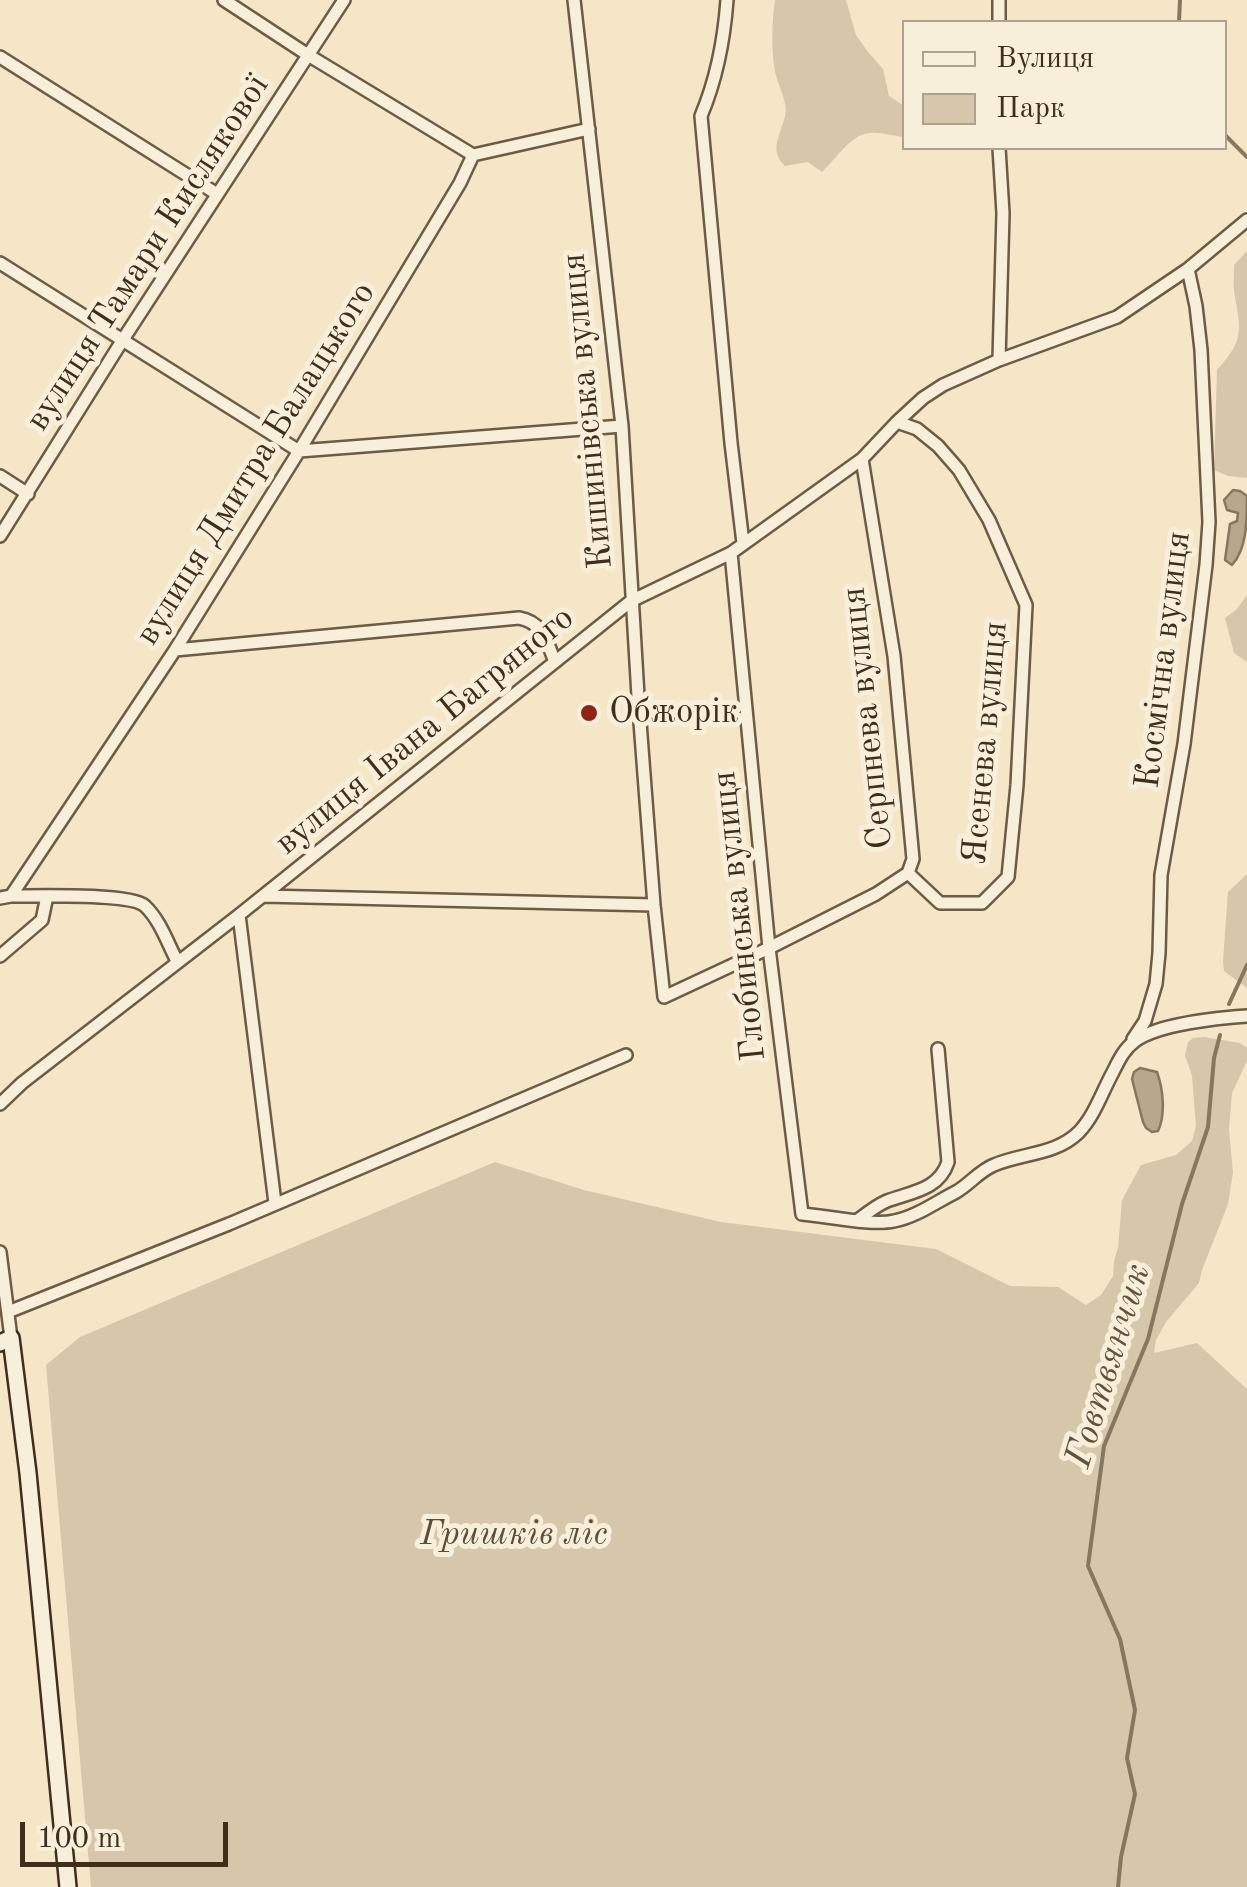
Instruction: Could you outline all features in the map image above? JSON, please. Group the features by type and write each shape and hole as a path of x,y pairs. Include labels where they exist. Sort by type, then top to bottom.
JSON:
{"street":[{"path":"224,0 473,155 589,129"},
{"name":"вулиця Тамари Кислякової","path":"0,536 122,340 344,0"},
{"name":"Кишинівська вулиця","path":"574,0 622,426 654,905 664,997"},
{"path":"727,0 722,56 701,116 743,542"},
{"path":"0,57 217,194"},
{"path":"999,150 999,360"},
{"name":"вулиця Дмитра Балацького","path":"6,897 175,650 299,452 460,184 473,155"},
{"path":"897,422 943,385 999,360 1116,318 1188,269 1247,220"},
{"path":"0,263 299,452 622,426"},
{"name":"Космічна вулиця","path":"802,1214 876,1224 898,1221 966,1186 994,1165 1061,1145 1088,1122 1125,1050 1145,1021 1156,984 1162,875 1184,744 1206,565 1208,494 1201,350 1188,269"},
{"name":"вулиця Івана Багряного","path":"0,1104 632,601 730,553 862,459 897,422"},
{"name":"Ясенева вулиця","path":"897,422 917,429 958,470 988,520 1026,605 1008,878 982,903 940,903 908,873"},
{"name":"Серпнева вулиця","path":"664,997 876,894 908,873 913,859 894,656 862,459"},
{"path":"0,476 28,494"},
{"name":"Глобинська вулиця","path":"730,553 769,948 802,1214"},
{"path":"175,650 519,618 538,625 555,662"},
{"path":"0,956 42,920 47,896"},
{"path":"262,896 654,905"},
{"path":"6,897 130,900 143,904 177,961"},
{"path":"239,915 275,1203"},
{"path":"1125,1050 1154,1032 1212,1018 1247,1016"},
{"path":"858,1220 884,1202 913,1194 944,1173 948,1162 938,1050"},
{"path":"8,1312 210,1232 626,1054"},
{"path":"0,1252 8,1312 6,1340 16,1372 68,1887"},
{"path":"0,1362 16,1372"}],"green space":[{"path":"775,0 846,0 856,35 883,69 889,96 902,105 902,137 864,134 847,145 822,172 808,162 785,166 776,148 786,111 776,76 772,36"},
{"path":"1247,251 1247,478 1214,470 1217,370 1236,344 1239,320 1234,265"},
{"path":"1247,595 1247,662 1234,653 1225,618"},
{"path":"1247,874 1247,988 1224,971 1223,961 1228,892"},
{"name":"Гришків ліс","path":"1204,1037 1240,1043 1247,1048 1247,1061 1232,1093 1229,1129 1233,1173 1228,1204 1199,1283 1166,1322 1154,1353 1197,1343 1247,1389 1247,1887 91,1887 46,1365 80,1337 495,1162 584,1190 721,1222 936,1249 1010,1286 1058,1287 1086,1305 1101,1295 1113,1276 1122,1200 1141,1165 1176,1155 1192,1141 1196,1126 1192,1076 1185,1055 1188,1042"}],"shaded area":[{"path":"1233,490 1247,496 1247,505 1243,542 1232,565 1225,560 1230,524 1237,521 1238,513 1227,510 1224,500"},
{"path":"1140,1068 1157,1072 1159,1079 1163,1109 1158,1131 1152,1132 1143,1122 1132,1079"}],"waterway":[{"name":"Говтвянчик","path":"1179,20 1180,0"},
{"name":"Говтвянчик","path":"1227,137 1247,157"},
{"name":"Говтвянчик","path":"1229,1004 1247,965"},
{"name":"Говтвянчик","path":"1118,1887 1135,1794 1127,1758 1135,1710 1120,1639 1088,1566 1104,1446 1148,1339 1182,1204 1208,1127 1220,1035"}],"place":[{"name":"Обжорік","path":"589,713"}]}
